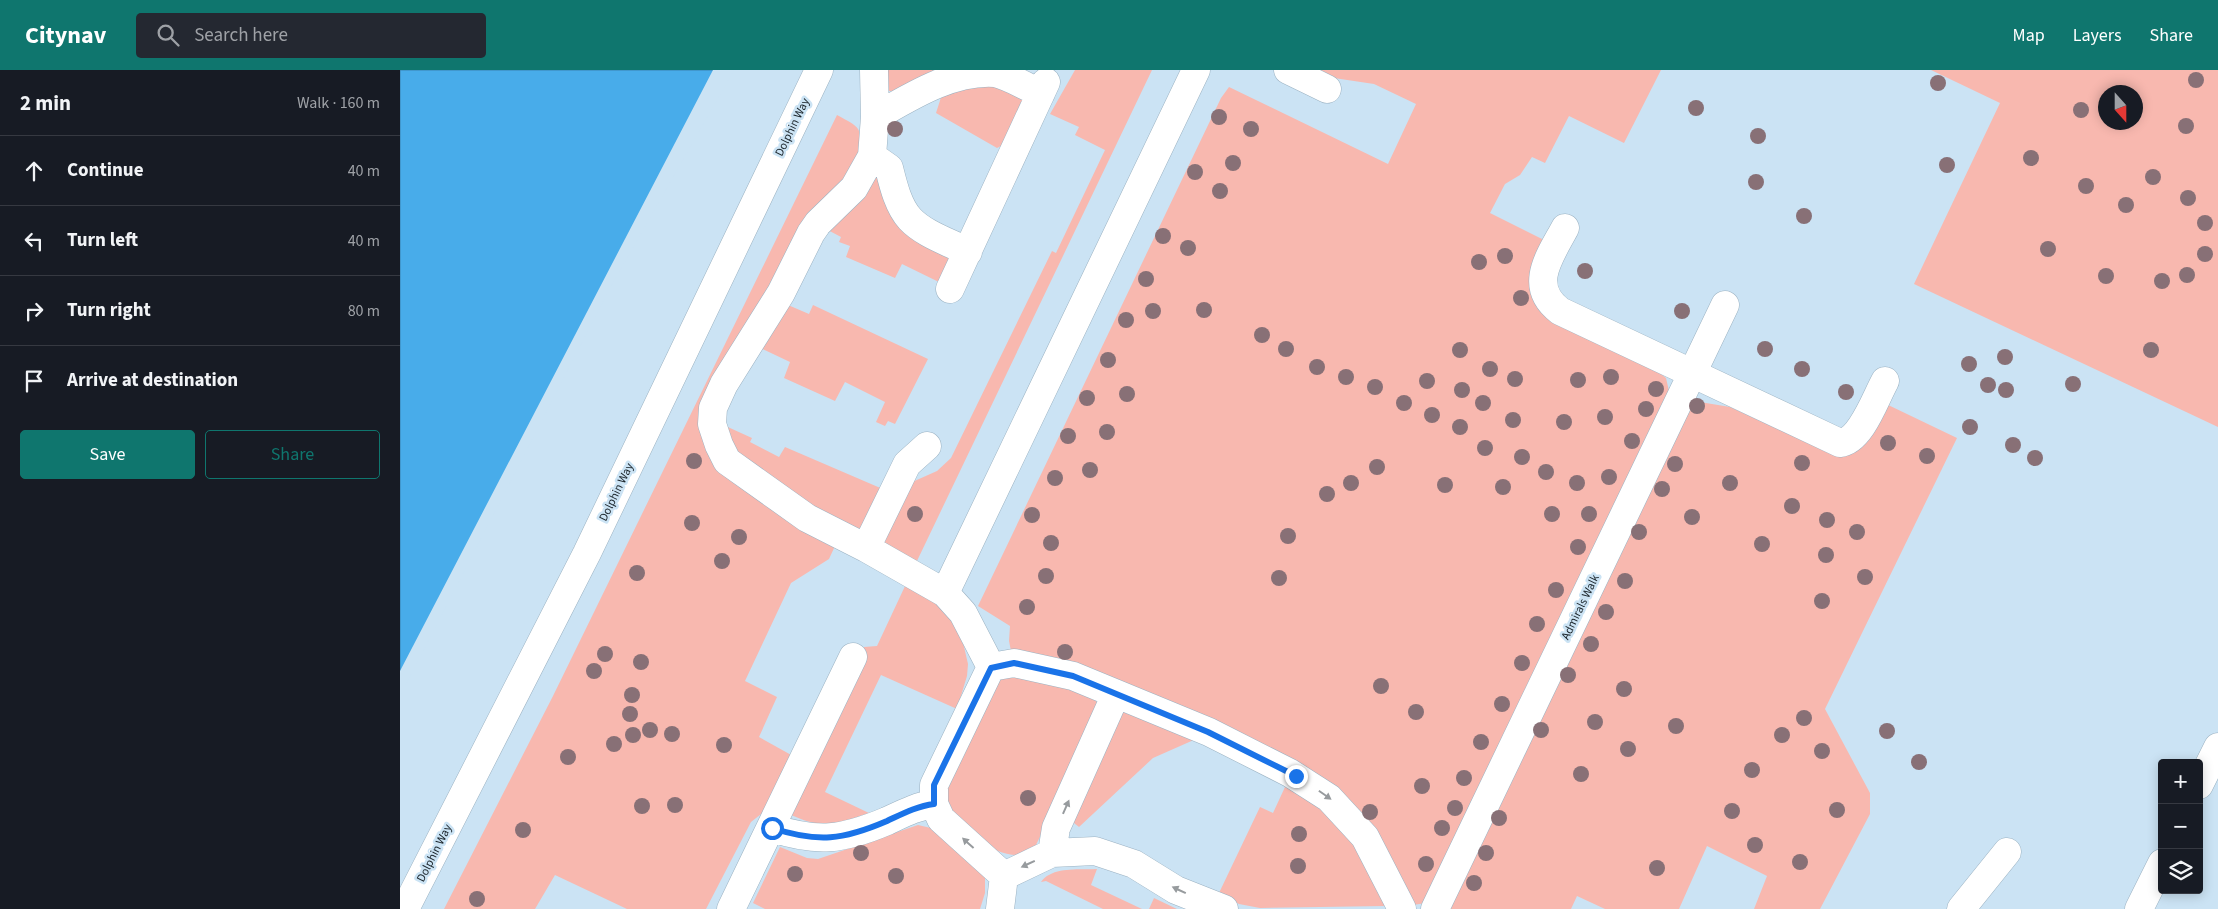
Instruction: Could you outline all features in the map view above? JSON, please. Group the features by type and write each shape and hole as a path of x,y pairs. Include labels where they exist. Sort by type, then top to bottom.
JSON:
{"street":[{"name":"Dolphin Way","path":"405,909 587,553 819,70"},
{"path":"874,70 875,117 872,156 854,188 818,223 811,233 781,293 724,384 713,408 712,424 718,445 727,461 807,518 866,548 945,593 963,613 991,668"},
{"path":"875,117 944,78 974,70 996,73 1044,88 950,289"},
{"path":"945,593 1196,70"},
{"path":"1288,70 1327,89"},
{"path":"872,156 889,168 896,192 909,218 924,230 968,252"},
{"path":"1565,228 1543,276 1542,287 1550,302 1560,311 1840,442 1847,442 1857,434 1885,381"},
{"name":"Admirals Walk","path":"1435,909 1725,305"},
{"path":"866,548 907,464 926,446"},
{"path":"731,909 772,828 852,658"},
{"path":"991,668 1014,663 1073,676 1208,732 1290,773 1329,798 1366,838 1402,909"},
{"path":"991,668 934,785 934,804 941,819 1004,876"},
{"path":"1052,853 1056,828 1116,694"},
{"path":"2203,777 2218,747"},
{"path":"772,828 790,834 824,839 832,838 856,834 921,806 934,804"},
{"path":"1004,876 1052,853 1095,851 1134,864 1176,890 1224,909"},
{"path":"1961,909 2007,852"},
{"path":"2139,909 2158,871"},
{"path":"1000,909 1004,876"}],"shaded area":[{"path":"880,70 945,70 895,91 887,91"},
{"path":"1075,70 1152,70 916,563 877,541 910,483 937,471 951,458 1052,251 1056,253 1105,150 1075,135 1079,127 1050,114"},
{"path":"1318,70 1661,70 1624,143 1569,116 1545,163 1532,157 1520,175 1505,184 1490,213 1548,242 1533,279 1666,378 1669,391 1426,903 1413,905 1360,816 1011,651 1009,641 1010,626 978,606 1221,98 1229,87 1388,164 1416,104 1374,84 1334,78"},
{"path":"1931,70 2218,70 2218,427 1914,284 2000,103"},
{"path":"985,81 1025,101 1005,144 997,148 936,113 945,85"},
{"path":"837,115 853,124 859,131 858,159 702,421 835,546 829,559 791,583 745,681 777,697 759,737 793,756 765,811 751,822 706,909 627,909 555,875 535,909 444,909 553,696"},
{"path":"878,175 948,256 951,263 945,285 902,264 895,278 846,257 850,246 839,242 841,237 824,228 872,177"},
{"path":"788,305 809,314 813,305 928,359 895,424 888,421 885,426 876,422 885,402 845,382 835,401 784,378 790,362 756,346"},
{"path":"1694,401 1730,407 1832,454 1860,448 1866,442 1884,403 1957,438 1825,709 1870,793 1870,814 1820,909 1754,909 1767,876 1707,846 1679,909 1605,909 1577,896 1571,909 1445,909"},
{"path":"719,423 752,438 750,442 779,457 785,447 885,490 863,535 806,506 738,461"},
{"path":"906,584 948,611 962,638 968,664 967,676 957,709 881,675 825,792 869,813 837,823 819,824 787,813 864,647 877,646"},
{"path":"1003,673 1092,694 1100,708 1094,726 1035,847 1018,855 997,851 975,838 957,821 946,800 948,782"},
{"path":"1124,709 1196,739 1153,758 1079,827 1074,823 1073,816"},
{"path":"1285,787 1307,797 1353,834 1386,906 1260,908 1239,904 1219,893 1260,807 1273,813"},
{"path":"918,825 935,829 985,876 985,893 980,909 765,909 753,903 780,847 807,858 818,859"},
{"path":"1097,869 1091,885 1142,909 1103,909 1046,881 1041,882 1052,873 1059,871"},
{"path":"1154,898 1177,909 1149,909"}],"water":[{"path":"400,70 731,70 608,287 400,693"}],"pier":[{"path":"713,70 734,70 610,288 400,696 400,671"}],"route":[{"path":"772,828 790,834 824,839 856,834 921,806 934,804 934,785 991,668 1014,663 1073,676 1208,732 1296,776"}]}
